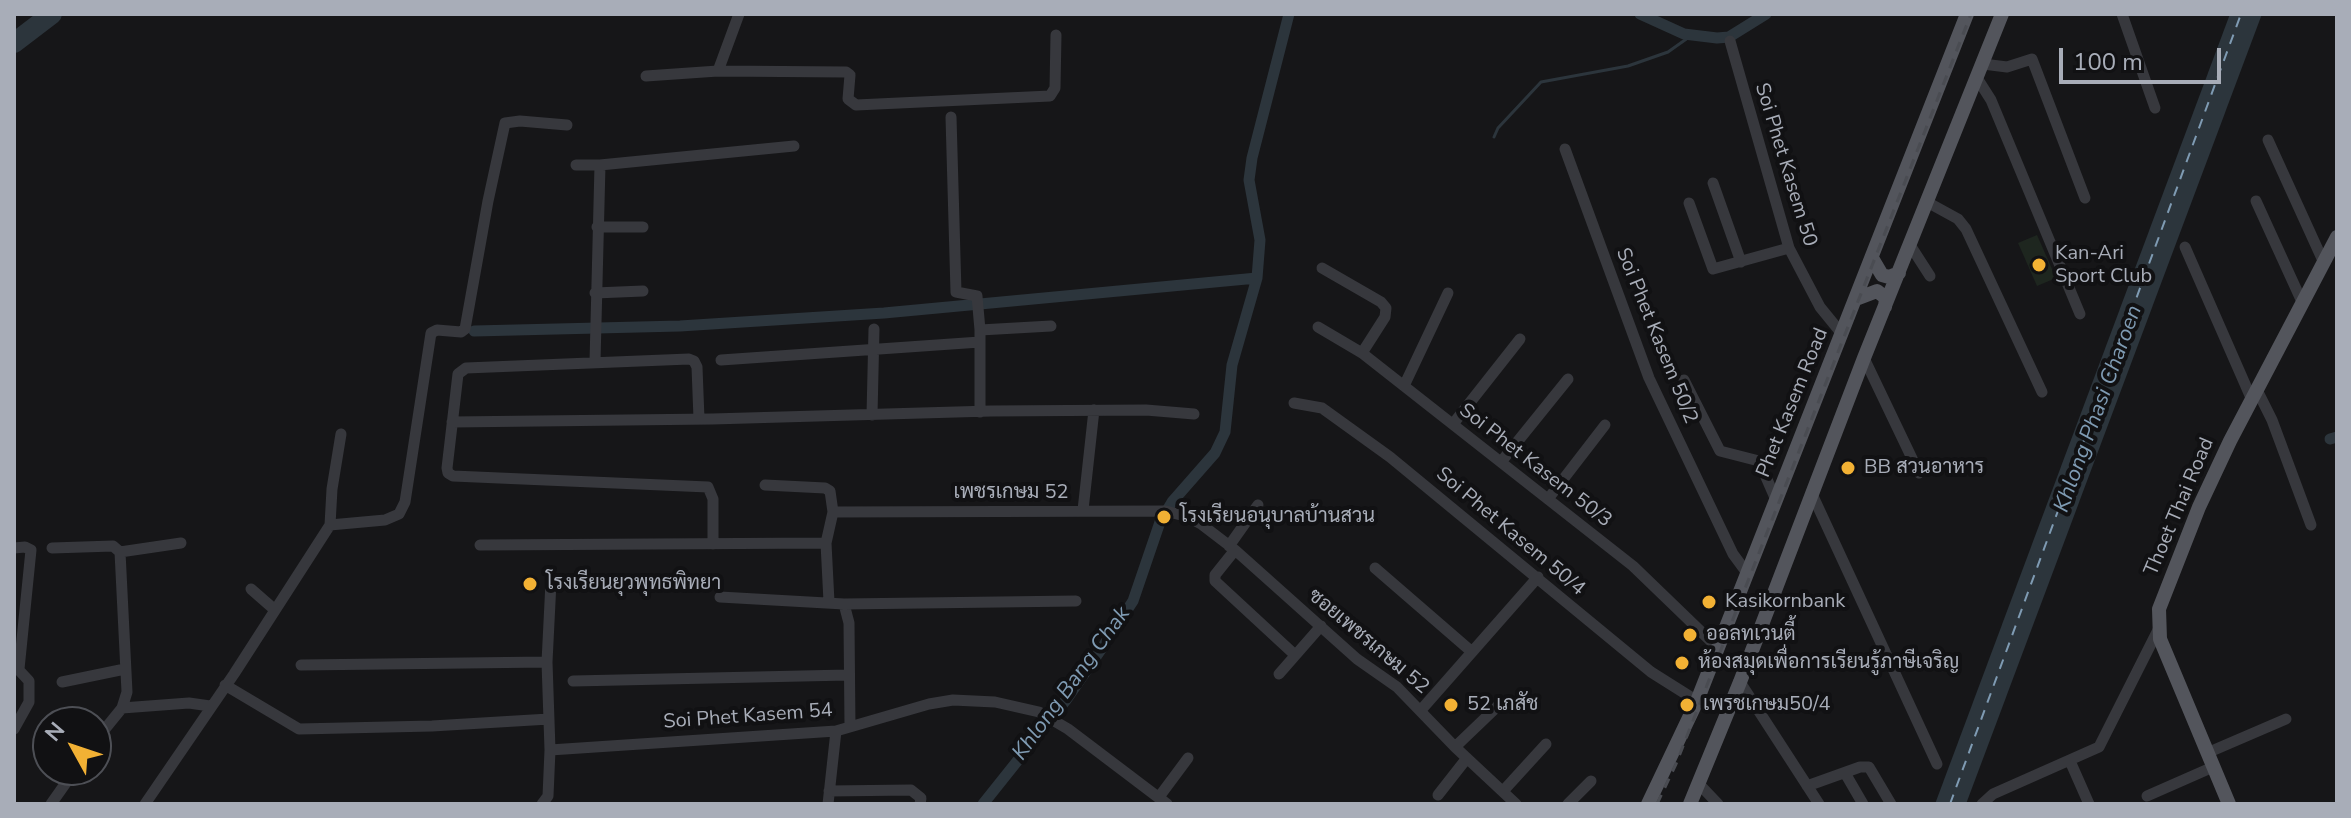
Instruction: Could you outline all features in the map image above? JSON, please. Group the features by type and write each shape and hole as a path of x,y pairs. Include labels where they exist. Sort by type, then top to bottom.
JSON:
{"main road":[{"name":"Phet Kasem Road","path":"1648,804 1697,701 1967,14"},
{"path":"1690,804 2002,14"},
{"name":"Thoet Thai Road","path":"2158,630 2159,609 2218,466 2337,237"},
{"path":"1872,258 1882,275 1889,277 1899,273"},
{"path":"1856,299 1870,292 1882,293 1887,301 1885,308"},
{"path":"2158,630 2229,804"}],"street":[{"path":"718,71 739,14"},
{"path":"2122,14 2155,108"},
{"path":"646,76 718,71 846,72 850,75 848,99 856,105 1050,96 1055,88 1056,35"},
{"name":"Soi Phet Kasem 50","path":"1730,41 1789,248 1820,307 1842,334"},
{"path":"1983,64 2007,67 2032,59 2085,198"},
{"path":"1977,78 1991,100 2080,314"},
{"path":"951,117 956,292 976,294 979,305 980,412"},
{"path":"330,525 385,520 399,514 405,502 431,333 437,330 461,332 465,329 505,123 520,121 567,125"},
{"path":"2268,140 2324,263"},
{"path":"576,165 794,146"},
{"name":"Soi Phet Kasem 50/2","path":"1565,149 1649,378 1733,554 1747,573"},
{"path":"595,362 600,165"},
{"path":"1713,183 1741,262"},
{"path":"2256,201 2303,304"},
{"path":"1927,202 1958,219 1966,229 2042,392"},
{"path":"1689,203 1713,269 1789,248"},
{"path":"597,227 643,227"},
{"path":"1910,245 1930,276"},
{"path":"2185,247 2254,395 2272,420 2311,525"},
{"path":"1322,268 1381,302 1386,308 1385,317 1362,353"},
{"path":"595,293 643,291"},
{"path":"1404,386 1448,293"},
{"path":"721,360 873,351 1051,326"},
{"name":"Soi Phet Kasem 50/3","path":"1318,327 1362,353 1633,566 1718,648"},
{"path":"872,415 874,329"},
{"path":"1453,424 1520,339"},
{"path":"1864,358 1919,473"},
{"path":"699,419 697,367 694,361 461,369 447,468 453,476 708,487 713,499 713,544"},
{"path":"1501,462 1568,379"},
{"path":"1684,380 1720,451 1759,461 1776,500"},
{"name":"Soi Phet Kasem 50/4","path":"1294,403 1322,408 1390,457 1651,672 1697,701"},
{"path":"452,422 1094,410 1194,414"},
{"path":"1083,510 1094,410"},
{"path":"1548,499 1605,425"},
{"path":"145,804 330,525 341,434"},
{"path":"765,485 827,489 833,512 826,543 829,602"},
{"path":"1812,494 1937,764"},
{"path":"1258,505 1215,575 1215,581 1295,655"},
{"name":"เพชรเกษม 52","path":"833,512 1166,511 1188,517"},
{"name":"ซอยเพชรเกษม 52","path":"1188,517 1232,548 1357,659 1397,687 1514,803"},
{"path":"120,552 181,543"},
{"path":"480,545 826,543"},
{"path":"52,548 113,546 120,552 127,692 122,708 112,720"},
{"path":"14,548 31,550 17,667 29,681 29,702 14,729"},
{"path":"1375,568 1472,652"},
{"path":"1421,710 1538,577"},
{"path":"542,804 548,796 550,750 547,662 551,582"},
{"path":"251,589 275,610"},
{"path":"720,597 844,604 1076,601"},
{"path":"844,604 849,623 850,727"},
{"path":"1279,674 1321,626"},
{"path":"1982,804 1993,794 2092,752 2104,742 2158,630"},
{"path":"301,665 547,662"},
{"path":"62,682 125,669"},
{"path":"573,681 848,675"},
{"path":"1740,682 1819,804"},
{"path":"225,685 299,729 549,719"},
{"name":"Soi Phet Kasem 54","path":"550,750 836,731 953,700 995,702 1039,712 1068,729 1163,801"},
{"path":"1455,747 1502,702"},
{"path":"122,708 189,703 210,706"},
{"path":"2207,753 2286,719"},
{"path":"836,731 828,798 911,790 921,798 920,804"},
{"path":"1504,790 1546,744"},
{"path":"1163,801 1188,758"},
{"path":"1438,795 1467,758"},
{"path":"2070,761 2089,804"},
{"path":"1807,786 1860,767 1869,767 1891,804"},
{"path":"2147,796 2213,767"},
{"path":"1845,773 1863,804"},
{"path":"1568,804 1591,781"},
{"path":"1699,784 1718,804"},
{"path":"51,804 64,786"}],"shaded area":[{"path":"2037,235 2056,278 2037,286 2018,243"}],"water":[{"name":"Khlong Phasi Charoen","path":"2230,14 2262,14 1966,804 1935,804"}],"waterway":[{"path":"14,43 52,14"},
{"name":"Khlong Bang Chak","path":"983,804 1066,700 1133,601 1160,522 1172,502 1215,453 1225,432 1232,365 1257,278 1260,240 1249,180 1252,158 1289,14"},
{"path":"1640,14 1684,34 1717,38 1729,37 1766,14"},
{"path":"1494,137 1498,128 1541,82 1628,66 1668,52 1692,35"},
{"path":"474,331 680,326 884,313 1257,278"},
{"path":"2330,439 2337,437"}],"ferry route":[{"path":"1950,804 2241,14"}],"railway":[{"path":"1657,804 1676,764 1971,14"}],"place":[{"name":"Kan-Ari Sport Club","path":"2039,265"},
{"name":"BB สวนอาหาร","path":"1848,468"},
{"name":"โรงเรียนอนุบาลบ้านสวน","path":"1164,517"},
{"name":"โรงเรียนยุวพุทธพิทยา","path":"530,584"},
{"name":"Kasikornbank","path":"1709,602"},
{"name":"ออลทเวนตี้","path":"1690,635"},
{"name":"ห้องสมุดเพื่อการเรียนรู้ภาษีเจริญ","path":"1682,663"},
{"name":"52 เภสัช","path":"1451,705"},
{"name":"เพรชเกษม50/4","path":"1687,705"}]}
